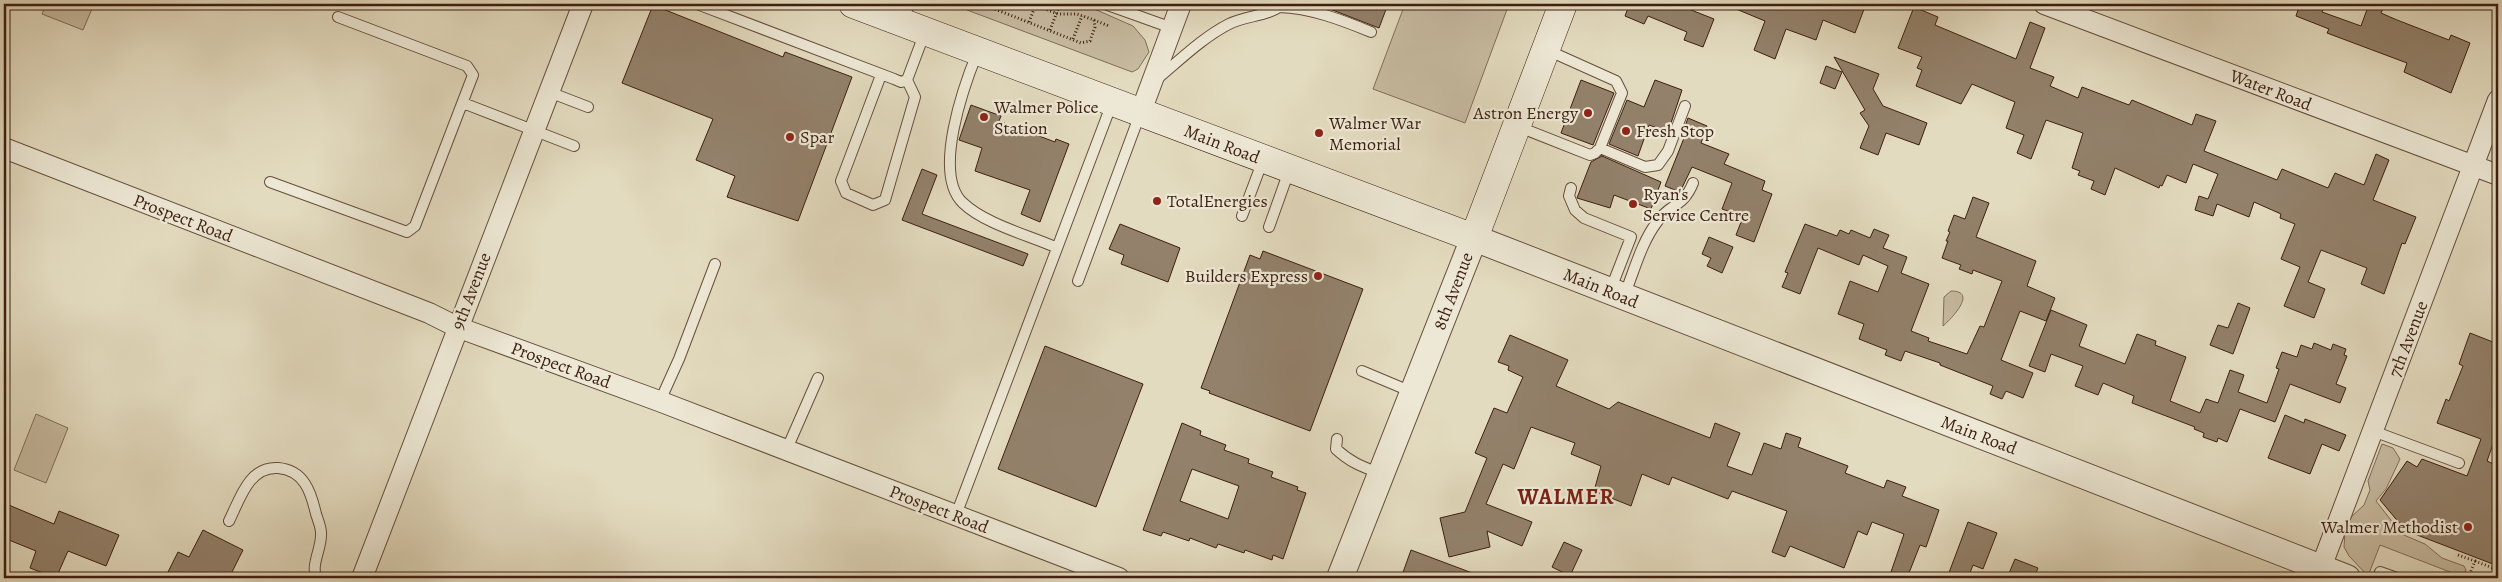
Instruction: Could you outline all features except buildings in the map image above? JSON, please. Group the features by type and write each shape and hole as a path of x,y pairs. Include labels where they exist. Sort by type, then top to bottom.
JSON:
{"main road":[{"name":"Main Road","path":"853,4 912,19 979,50 1140,114 1474,238"},
{"name":"8th Avenue","path":"1474,238 1563,4"}],"street":[{"name":"9th Avenue","path":"362,578 457,327 583,4"},
{"path":"1140,114 1181,4"},
{"name":"Water Road","path":"2044,4 2498,175"},
{"name":"7th Avenue","path":"2319,573 2498,100"},
{"name":"Prospect Road","path":"4,148 429,314 457,327 660,401 1119,578"},
{"name":"Main Road","path":"1474,238 2319,573 2347,578"},
{"name":"8th Avenue","path":"1340,578 1474,238"}],"lane":[{"path":"697,4 881,75 901,82 907,80"},
{"path":"1105,4 1172,28"},
{"path":"1151,84 1189,50 1220,29 1238,20 1270,12 1281,6 1325,15 1371,32"},
{"path":"270,182 407,232 412,230 473,75 467,66 338,17"},
{"path":"881,75 841,181 846,192 874,205 885,200 915,96 907,80 912,19"},
{"path":"979,50 963,92 953,136 950,176 954,192 964,205 985,217 1055,247"},
{"path":"1516,126 1590,155 1596,153 1600,148 1622,92 1620,86 1616,81 1546,50"},
{"path":"549,92 588,108"},
{"path":"463,103 533,132 574,146"},
{"path":"956,515 1055,247 1112,103"},
{"path":"1600,148 1645,167 1658,164 1668,152 1685,106"},
{"path":"1078,281 1140,114"},
{"path":"1242,216 1263,160"},
{"path":"1269,227 1290,170"},
{"path":"1616,295 1654,226 1664,214 1687,198 1693,183"},
{"path":"1571,188 1569,196 1579,214 1631,237 1616,295"},
{"path":"660,401 679,359 715,264"},
{"path":"1362,371 1413,393"},
{"path":"786,451 818,378"},
{"path":"2373,431 2459,463"},
{"path":"1337,439 1336,448 1345,457 1361,467 1381,473"},
{"path":"229,520 250,481 258,471 272,468 285,469 299,476 307,484 321,533 314,572 316,578"},
{"path":"2378,578 2380,572 2397,578"}],"path":[{"path":"982,4 1084,43 1090,41 1096,27 1094,20"},
{"path":"998,10 1000,4"},
{"path":"1029,22 1034,4 1056,14 1082,16 1110,26"},
{"path":"1050,30 1060,4"},
{"path":"1073,39 1082,16"},
{"path":"2458,555 2498,570"},
{"path":"2468,578 2475,561"}],"shaded area":[{"path":"46,4 94,4 83,30 42,14"},
{"path":"960,4 1083,4 1133,26 1145,40 1149,52 1138,69 1132,72 967,10"},
{"path":"1405,4 1509,4 1465,123 1373,89"},
{"path":"1951,291 1959,292 1963,296 1963,300 1956,312 1943,326 1944,297"},
{"path":"36,414 68,428 46,483 14,470"},
{"path":"2382,444 2393,448 2400,459 2386,489 2376,501 2394,524 2392,530 2425,544 2442,558 2464,566 2466,570 2463,577 2380,545 2368,576 2349,556 2344,547 2345,532 2349,519 2364,505 2370,490 2368,481"}],"place":[{"name":"Astron Energy","path":"1588,113"},
{"name":"Walmer Police Station","path":"984,117"},
{"name":"Fresh Stop","path":"1626,131"},
{"name":"Walmer War Memorial","path":"1319,133"},
{"name":"Spar","path":"790,137"},
{"name":"TotalEnergies","path":"1157,201"},
{"name":"Ryan's Service Centre","path":"1633,204"},
{"name":"Builders Express","path":"1318,276"},
{"name":"Walmer Methodist","path":"2468,527"}],"district":[{"name":"WALMER","path":"1566,497"}]}
